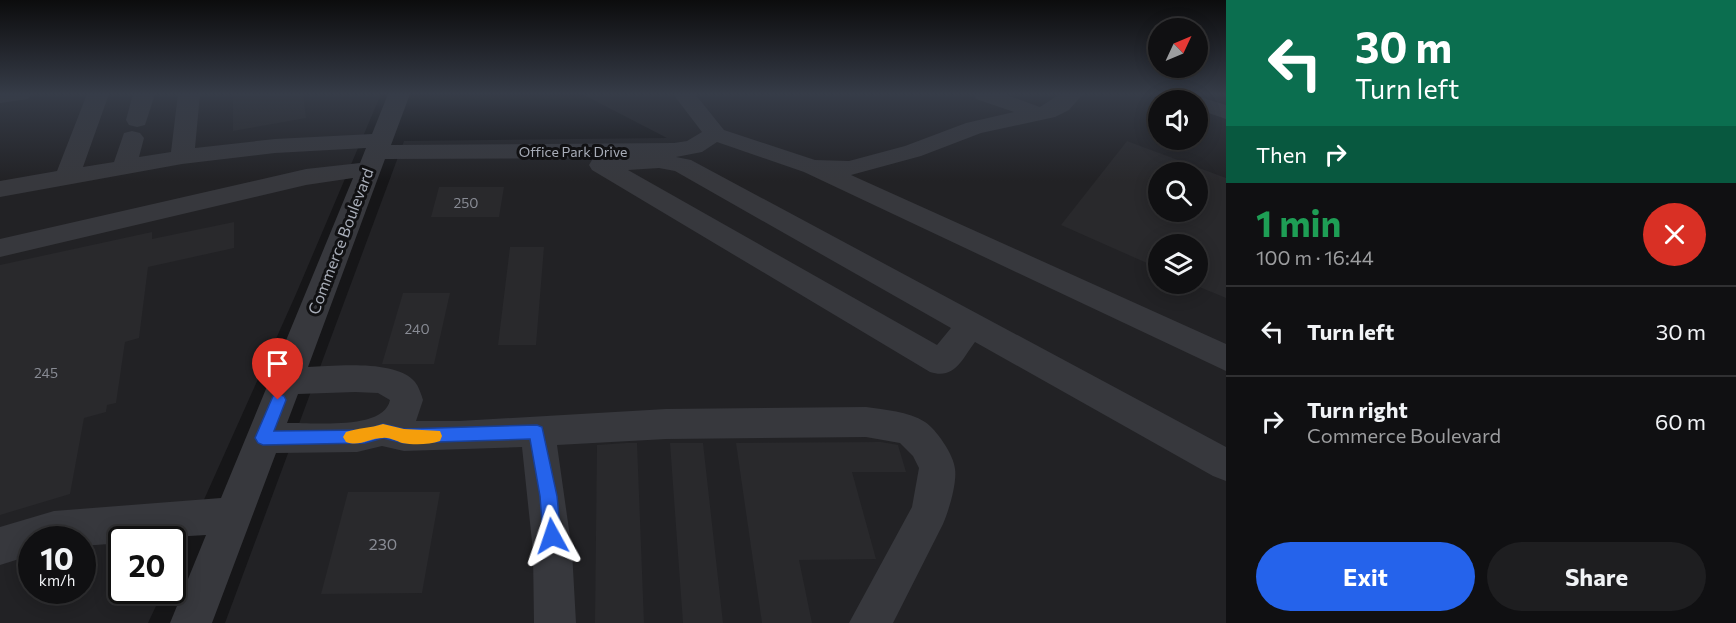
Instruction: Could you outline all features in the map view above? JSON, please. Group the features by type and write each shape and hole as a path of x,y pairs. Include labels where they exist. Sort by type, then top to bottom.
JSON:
{"street":[{"path":"67,177 87,123"},
{"path":"125,167 137,123"},
{"path":"182,157 186,123"},
{"name":"Commerce Boulevard","path":"191,623 387,123"},
{"path":"709,123 714,134 813,167 1226,358"},
{"path":"813,167 849,168 913,151 974,128 997,123"},
{"name":"Office Park Drive","path":"375,154 674,150 694,147 714,134"},
{"path":"0,189 182,157 275,146 375,154"},
{"path":"0,248 306,177 375,154"},
{"path":"971,325 941,363 601,165 659,161 682,165 1226,465"},
{"path":"263,438 365,436 383,431 406,411 406,400 402,392 379,380 286,381"},
{"path":"383,431 404,436 537,432 666,424 866,422 896,426 912,432 926,445 937,468 930,511 870,623"},
{"path":"537,432 548,496 555,576 555,623"},
{"path":"0,546 54,530 233,515"}],"shaded area":[{"path":"0,123 369,123 296,294 186,540 186,526 108,526 108,604 157,604 148,623 0,623"},
{"path":"638,123 1148,123 1148,150 1208,150 1208,123 1226,123 1226,623 225,623 404,141 667,138"}],"building":[{"path":"233,123 278,123 233,131"},
{"path":"1127,141 1183,162 1148,162 1148,222 1208,222 1208,171 1226,178 1226,298 1208,291 1208,234 1148,234 1148,264 1061,225"},
{"path":"439,187 504,187 499,217 431,217"},
{"path":"234,222 234,248 148,267 139,338 125,342 116,403 107,405 106,412 84,418 70,494 0,515 0,265 152,232 152,239"},
{"path":"510,247 544,247 536,345 498,345"},
{"path":"403,293 450,293 434,364 382,364"},
{"path":"881,442 898,445 906,472 852,472 876,559 799,560 812,623 762,623 736,443"},
{"path":"637,443 644,623 595,623 597,445"},
{"path":"670,443 703,443 723,623 683,623"},
{"path":"348,492 440,492 422,593 321,594"}],"slow traffic":[{"path":"351,437 383,431 404,436 434,436"}],"route":[{"path":"278,400 263,438 365,436 383,431 404,436 537,432 552,536"}]}
